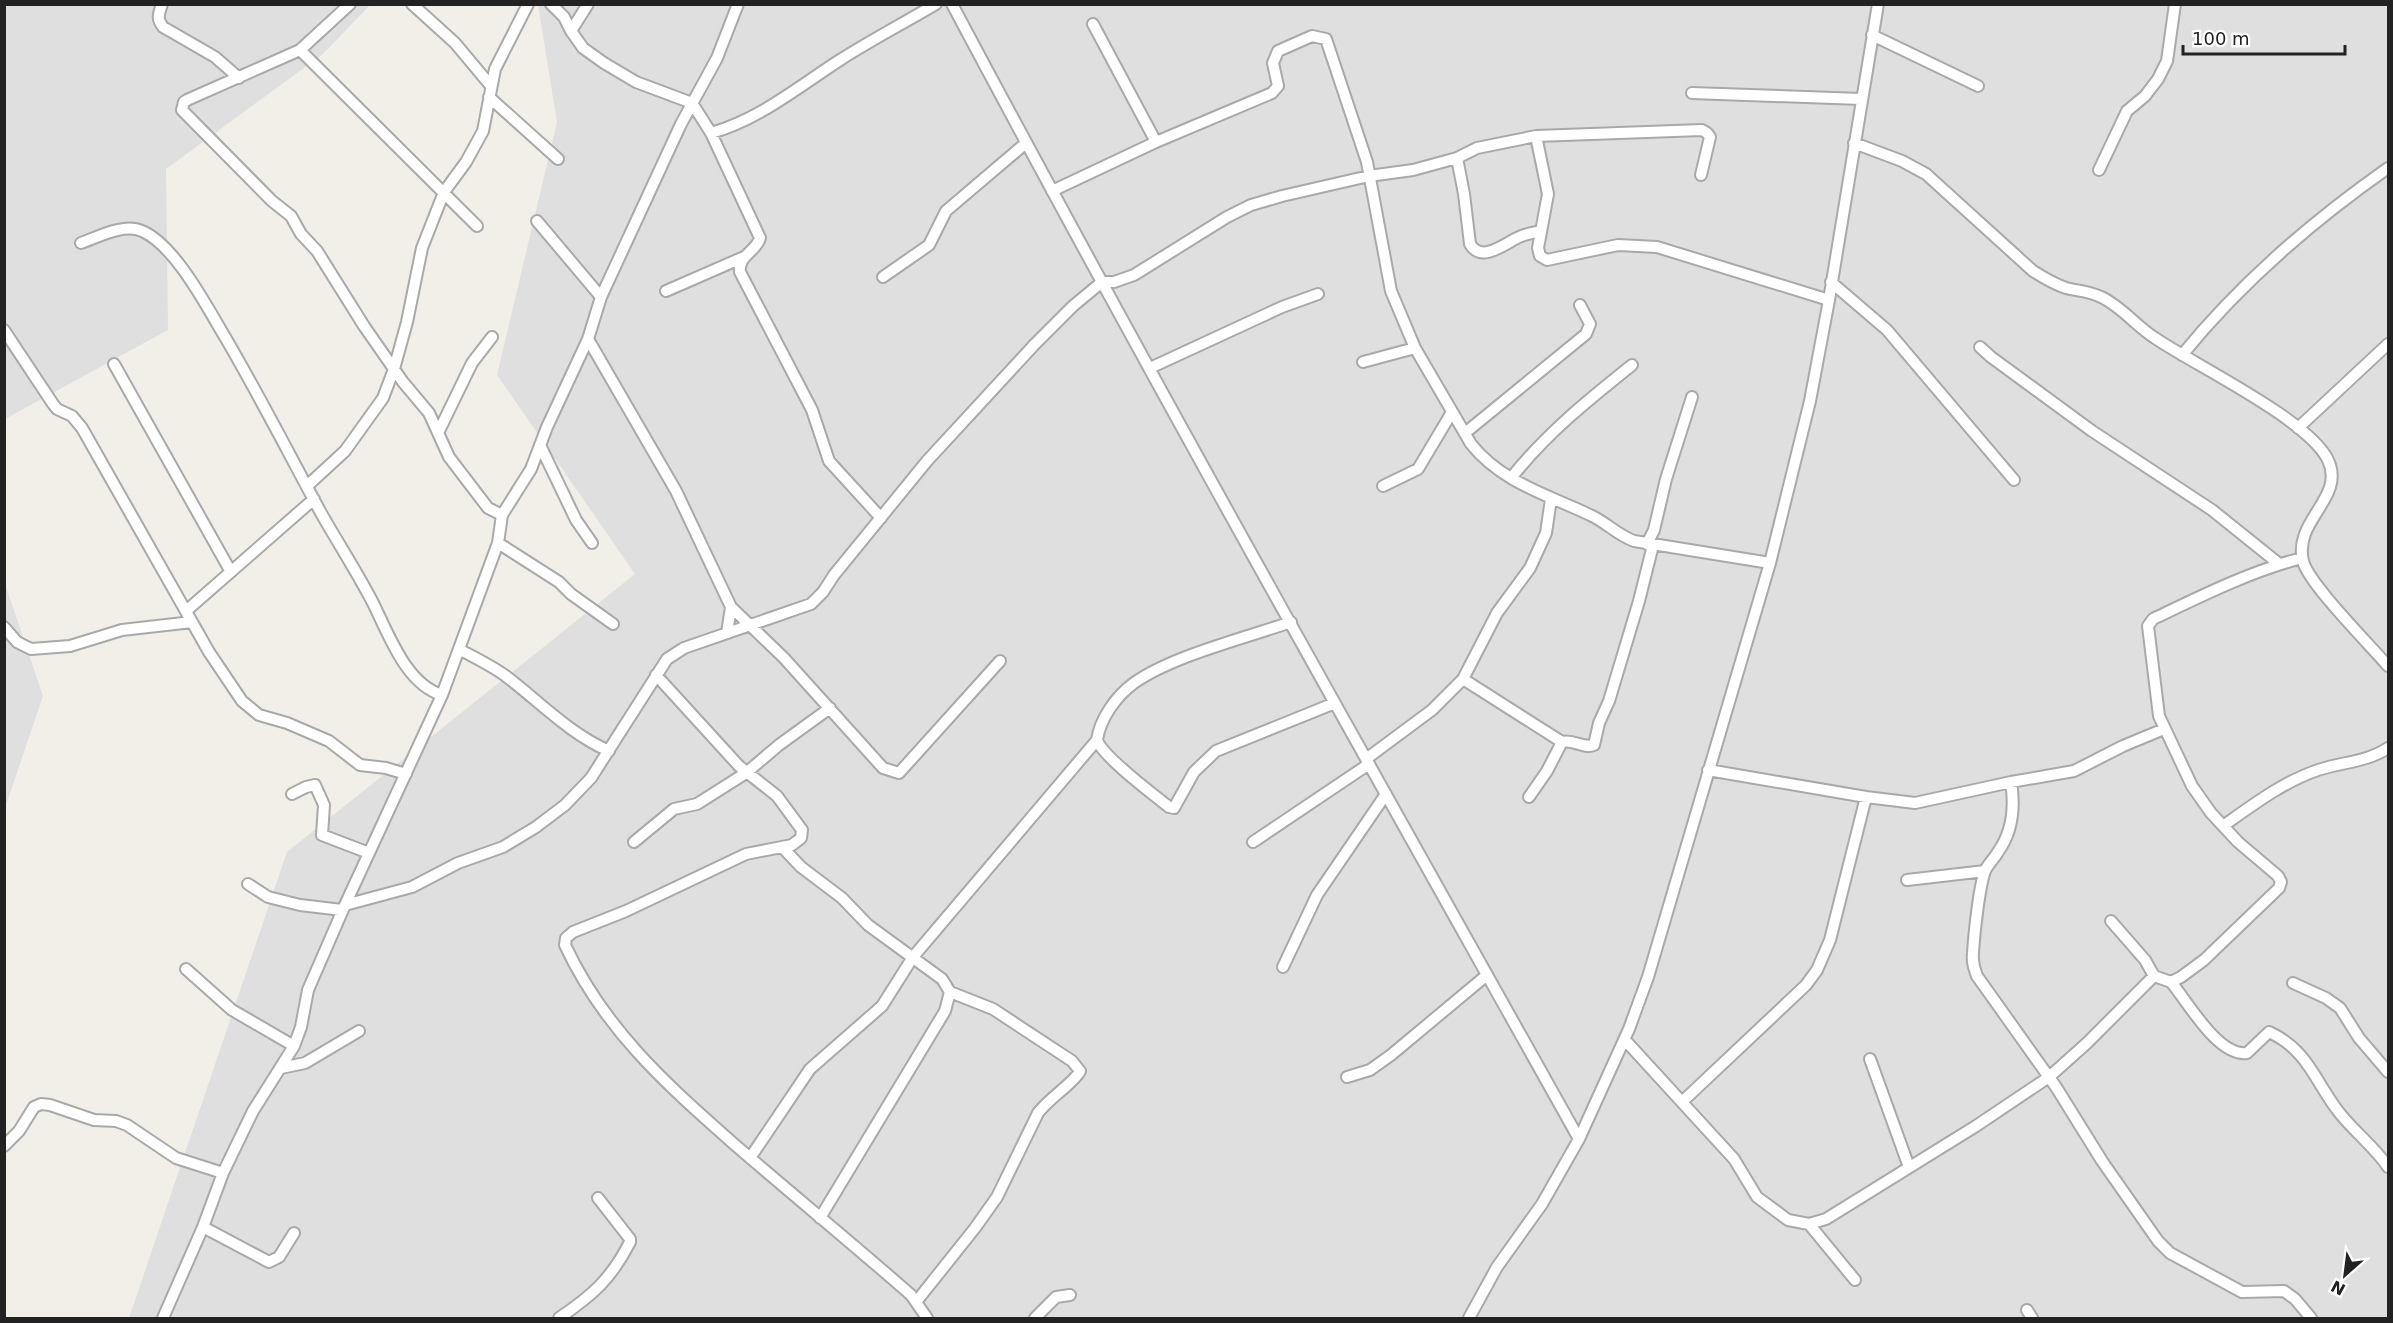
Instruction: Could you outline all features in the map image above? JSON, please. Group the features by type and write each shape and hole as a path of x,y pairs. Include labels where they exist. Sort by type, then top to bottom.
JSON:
{"street":[{"path":"162,4 158,21 163,27 215,57 239,78"},
{"path":"350,4 300,50 187,100 182,110 272,201 291,216 301,234 318,251 363,326 429,413 449,457 488,508 502,515"},
{"path":"412,4 455,43 491,86"},
{"path":"307,486 345,451 383,398 407,322 422,248 444,192 466,162 483,131 495,69 528,4"},
{"path":"551,4 564,16 583,48 604,63 636,82 692,104 711,133 760,238 757,245 744,257 666,291"},
{"path":"571,31 588,4"},
{"path":"163,1318 203,1227 223,1173 254,1111 294,1046 301,1027 309,990 442,695 498,543 502,515 531,469 588,339 601,297 692,104 717,58 738,4"},
{"path":"711,133 748,119 840,60 936,4"},
{"path":"952,4 1102,282 1579,1138"},
{"path":"1469,1318 1497,1267 1542,1204 1579,1138 1625,1040 1648,977 1770,563 1810,401 1878,4"},
{"path":"2099,170 2127,111 2145,96 2158,79 2167,61 2175,4"},
{"path":"1093,24 1156,142"},
{"path":"1872,35 1978,86"},
{"path":"1052,191 1156,142 1272,93 1278,86 1273,63 1278,51 1303,40 1320,36 1326,39 1367,162 1391,291 1415,348 1480,456 1511,478 1551,499 1591,515 1623,537 1653,545 1770,563"},
{"path":"300,50 477,226"},
{"path":"1692,93 1861,99"},
{"path":"489,97 558,159"},
{"path":"248,884 268,897 300,905 344,908 412,887 458,863 503,847 536,827 565,805 591,778 667,659 684,648 811,604 927,461 1073,306 1102,282 1114,282 1134,275 1227,217 1251,205 1369,176 1413,170 1457,158 1477,148 1536,136 1701,130 1710,137 1701,175"},
{"path":"1536,136 1548,194 1538,248 1540,256 1547,260 1618,245 1657,247 1829,300"},
{"path":"883,277 929,245 946,211 1026,143"},
{"path":"1854,143 1902,161 1926,174 2033,271 2050,282 2102,297 2134,323 2182,355 2285,417 2316,444 2327,458 2332,471 2332,482 2329,492 2305,529 2302,558 2310,575 2388,666"},
{"path":"1457,158 1470,244 1473,249 1478,252 1493,251 1518,237 1540,231"},
{"path":"2182,355 2247,284 2362,187 2388,168"},
{"path":"537,221 601,297"},
{"path":"81,243 114,231 135,229 143,231 161,245 195,285 260,396 314,499 373,603 397,652 421,685 430,692 442,695"},
{"path":"744,257 739,267 740,272 812,410 829,461 881,518"},
{"path":"1831,282 1887,330 2014,480"},
{"path":"1150,368 1282,307 1318,294"},
{"path":"1465,433 1586,333 1590,324 1581,305"},
{"path":"4,330 57,409 72,416 82,428 209,652 242,701 259,715 309,731 329,741 360,765 386,768 406,774"},
{"path":"438,433 472,363 492,337"},
{"path":"588,339 676,491 731,607 830,708 883,768 899,773 1000,661"},
{"path":"2298,428 2388,344"},
{"path":"1980,347 2092,431 2222,517 2278,563"},
{"path":"1363,362 1415,348"},
{"path":"114,364 231,572"},
{"path":"1511,478 1534,449 1562,421 1632,364"},
{"path":"1463,679 1562,742 1573,741 1589,747 1594,745 1639,601 1666,479 1692,398"},
{"path":"1383,486 1418,469 1452,412"},
{"path":"540,445 576,520 592,543"},
{"path":"186,611 314,499"},
{"path":"1253,842 1367,761 1424,717 1463,679 1497,613 1526,576 1535,559 1546,533 1551,499"},
{"path":"498,543 559,582 571,594 613,624"},
{"path":"2171,982 2204,960 2257,911 2281,885 2278,876 2238,842 2192,786 2164,729 2157,706 2149,622 2278,563 2302,558"},
{"path":"727,633 731,607"},
{"path":"4,627 17,642 31,649 70,646 122,630 192,622"},
{"path":"750,1158 810,1069 882,1006 913,957 1097,740 1101,724 1121,695 1134,683 1185,659 1291,622"},
{"path":"459,649 505,675 572,731 590,743 609,751"},
{"path":"656,675 746,773 777,796 802,830 799,841 746,854 626,911 573,932 565,941 567,950 589,991 619,1034 659,1077 916,1302 927,1318"},
{"path":"1097,740 1108,756 1171,808 1178,802 1194,772 1216,751 1335,703"},
{"path":"634,842 674,809 697,804 746,773 779,745 830,708"},
{"path":"1708,770 1915,804 2011,782 2074,771 2123,746 2164,729"},
{"path":"1529,797 1547,771 1562,742"},
{"path":"2223,826 2282,785 2320,770 2368,759 2388,748"},
{"path":"2011,782 2013,811 2011,825 2004,843 1985,871 1973,952 1973,967 1977,976 2049,1077 2145,1225 2170,1254 2242,1292 2283,1291 2295,1299 2311,1318"},
{"path":"292,794 315,785 324,805 322,835 369,853"},
{"path":"1284,967 1317,896 1386,794"},
{"path":"1683,1101 1806,985 1817,970 1830,940 1866,797"},
{"path":"782,847 801,867 842,898 868,925 942,979 951,997 945,1011 820,1218"},
{"path":"1906,880 1985,871"},
{"path":"2111,921 2145,960 2154,976 2171,982 2219,1043 2234,1053 2247,1053 2269,1032 2284,1040 2309,1064 2337,1110 2388,1167"},
{"path":"186,969 232,1010 294,1046"},
{"path":"1347,1077 1370,1070 1392,1055 1487,975"},
{"path":"1625,1040 1683,1101 1734,1160 1757,1197 1788,1220 1809,1224 1826,1219 1976,1126 2049,1077 2094,1037 2154,976"},
{"path":"2293,983 2326,998 2340,1008 2359,1038 2388,1072"},
{"path":"916,1302 997,1197 1038,1113 1046,1102 1080,1071 1072,1061 993,1009 950,992"},
{"path":"280,1068 305,1063 359,1031"},
{"path":"1870,1059 1909,1167"},
{"path":"4,1146 19,1131 34,1107 41,1104 50,1105 94,1120 116,1121 127,1125 176,1158 223,1173"},
{"path":"560,1318 594,1293 618,1264 630,1242 598,1198"},
{"path":"1809,1224 1855,1280"},
{"path":"203,1227 269,1262 279,1257 294,1233"},
{"path":"1035,1318 1056,1297 1070,1295"}],"shaded area":[{"path":"5,5 370,5 323,54 166,169 168,330 5,419"},
{"path":"538,5 2388,5 2388,1318 129,1318 287,852 635,574 497,375 557,122"},
{"path":"4,581 43,696 5,808 4,808"}]}
